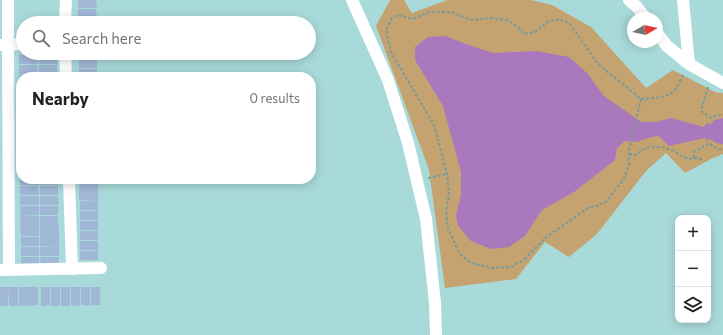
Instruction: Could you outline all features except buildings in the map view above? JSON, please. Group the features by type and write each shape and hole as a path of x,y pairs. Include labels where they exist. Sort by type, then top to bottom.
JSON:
{"street":[{"path":"8,0 4,45 4,270 102,268"},
{"path":"65,16 66,0"},
{"path":"629,0 641,12"},
{"path":"683,0 689,64"},
{"path":"355,1 388,80 408,143 417,180 426,220 435,303 436,335"},
{"path":"663,41 667,46 689,64 723,82"},
{"path":"4,45 16,44"},
{"path":"65,60 66,72"},
{"path":"69,184 72,269"}],"path":[{"path":"641,99 629,150 629,165 624,179 606,202 588,208 545,238 524,260 511,267 492,268 471,263 459,253 448,228 446,215 449,193 447,174 434,125 391,52 386,30 392,18 398,15 412,19 429,12 451,12 472,20 491,18 507,20 518,27 524,34 535,32 549,21 560,19 570,24 598,64 641,99 656,98 671,94 679,83 689,64"},
{"path":"712,76 701,111 711,118 718,115 723,115"},
{"path":"694,158 694,152 709,142 715,148 721,150 723,149"},
{"path":"629,154 636,155 641,150 653,146 661,146 688,159 699,158 703,161"},
{"path":"417,180 447,174"}],"shaded area":[{"path":"390,0 404,0 412,13 447,0 531,0 552,5 591,27 646,88 673,70 715,92 723,93 723,154 685,173 666,153 646,171 597,234 569,257 545,242 516,279 445,288 429,170 376,26"},
{"path":"446,36 493,53 537,51 569,57 587,73 604,96 641,122 656,122 671,118 704,127 707,123 711,124 714,120 723,118 723,144 716,143 710,139 707,141 705,138 669,146 659,136 637,142 625,141 617,148 615,160 574,192 542,210 525,236 509,247 491,249 471,241 458,226 456,215 461,195 461,172 443,106 415,60 415,47 428,37"}]}
